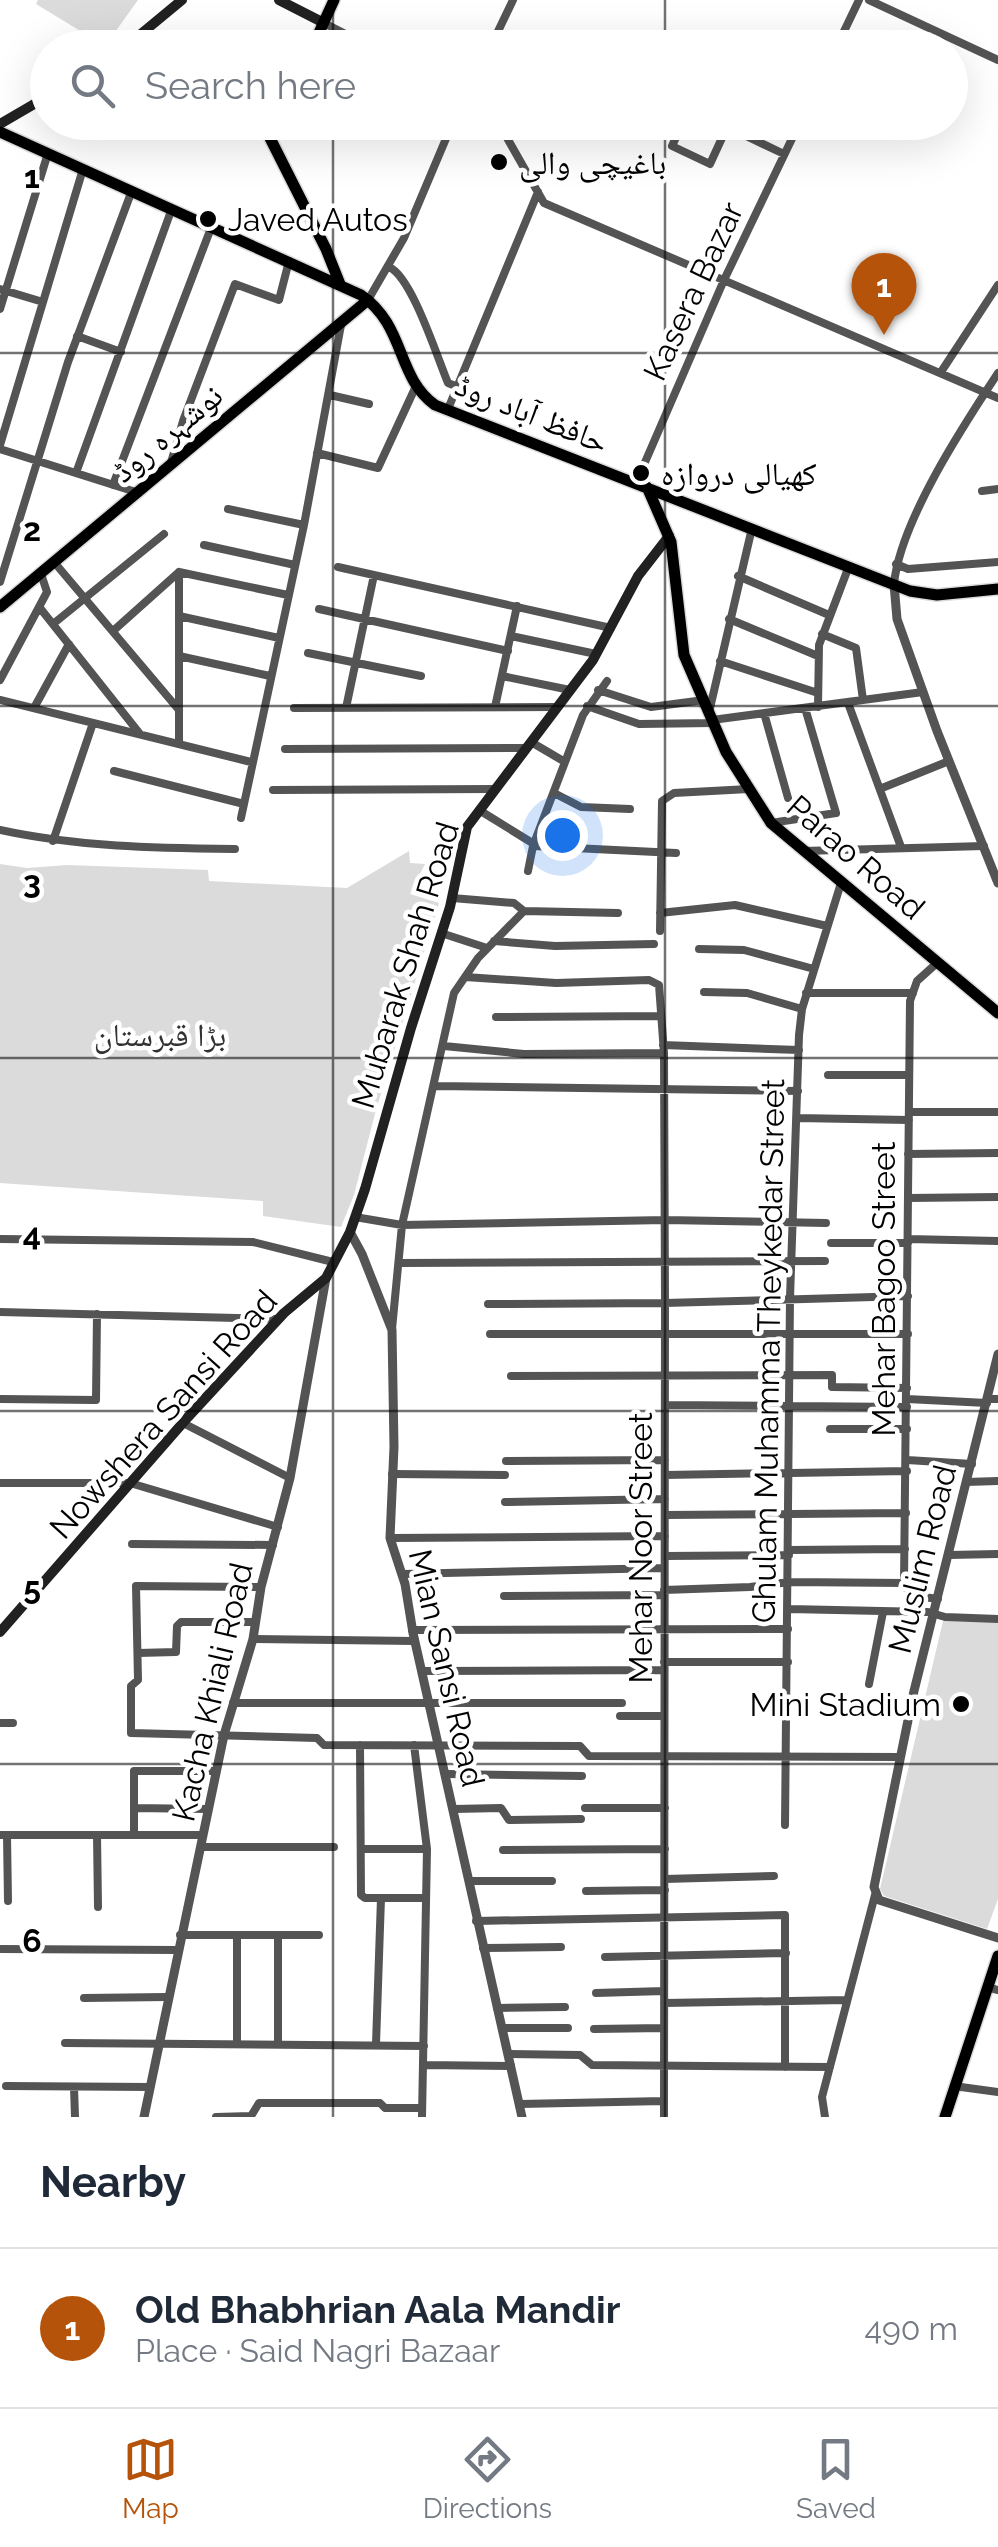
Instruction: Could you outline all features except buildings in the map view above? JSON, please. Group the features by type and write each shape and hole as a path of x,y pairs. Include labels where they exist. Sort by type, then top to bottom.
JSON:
{"main road":[{"path":"146,30 182,0"},
{"path":"279,0 324,22"},
{"path":"320,30 334,0"},
{"path":"0,124 30,106"},
{"name":"حافظ آباد روڈ","path":"0,132 368,300 390,324 424,397 448,409 924,595 998,590"},
{"path":"271,140 340,284"},
{"name":"نوشہرہ روڈ","path":"1,605 368,300"},
{"name":"Parao Road","path":"641,485 668,536 684,655 726,752 770,823 998,1013"},
{"name":"Mubarak Shah Road","path":"326,1278 355,1217 442,933 468,826 596,654 638,576 668,536"},
{"name":"Nowshera Sansi Road","path":"0,1632 183,1423 279,1319 326,1278"},
{"path":"948,2117 998,1956"},
{"path":"948,2117 997,1985"}],"street":[{"path":"499,30 513,0"},
{"path":"844,30 858,0"},
{"path":"869,0 934,30"},
{"path":"324,22 339,30"},
{"path":"968,46 998,60"},
{"path":"368,300 389,267 445,140"},
{"path":"508,140 544,203 998,398"},
{"path":"675,140 672,146 710,164 717,140"},
{"path":"754,140 784,154"},
{"name":"Kasera Bazar","path":"641,485 724,280 791,140"},
{"path":"0,309 48,153"},
{"path":"83,169 0,447 138,493"},
{"path":"448,409 538,192"},
{"path":"0,582 78,336 131,193"},
{"path":"76,473 171,212"},
{"path":"113,485 210,228"},
{"path":"169,468 235,284 279,300 289,261"},
{"path":"389,267 397,270 410,294 448,383 458,387"},
{"path":"941,372 998,285"},
{"path":"3,290 44,302"},
{"path":"241,818 304,525 341,325"},
{"path":"78,336 121,352"},
{"path":"998,374 969,416 936,477 896,564 894,584 897,620 998,883"},
{"path":"317,453 378,468 416,386"},
{"path":"330,395 369,404"},
{"path":"982,491 998,489"},
{"path":"228,509 304,525"},
{"path":"710,714 738,576 752,528"},
{"path":"54,624 164,534"},
{"path":"204,545 295,565"},
{"path":"54,562 178,710"},
{"path":"896,564 908,568 998,562"},
{"path":"818,707 822,634 849,566"},
{"path":"338,567 612,628"},
{"path":"178,572 288,595"},
{"path":"113,632 178,572"},
{"path":"178,572 178,744"},
{"path":"0,680 47,592 41,574"},
{"path":"346,708 374,574"},
{"path":"738,576 829,615"},
{"path":"495,707 516,606"},
{"path":"40,608 140,734"},
{"path":"319,609 508,651"},
{"path":"178,616 278,638"},
{"path":"729,620 818,656"},
{"path":"822,634 856,648 863,700"},
{"path":"511,636 596,654"},
{"path":"34,708 69,644"},
{"path":"308,652 421,676"},
{"path":"178,656 270,676"},
{"path":"720,661 818,693"},
{"path":"502,676 570,690"},
{"path":"528,871 534,845 587,706 607,680"},
{"path":"598,690 651,707 710,714"},
{"path":"587,706 639,724 710,714 818,707 923,692"},
{"path":"0,700 251,762"},
{"path":"848,702 902,847"},
{"path":"294,708 557,707"},
{"path":"770,823 836,812 805,708"},
{"path":"764,713 788,798"},
{"path":"53,841 93,723"},
{"path":"285,749 528,745 564,762"},
{"path":"882,788 949,761"},
{"path":"114,771 244,804"},
{"path":"273,790 495,789"},
{"path":"660,931 661,808 666,796 750,790"},
{"path":"554,794 581,807 630,810"},
{"path":"479,810 534,845 676,853"},
{"path":"0,830 104,847 235,849"},
{"path":"802,851 984,846"},
{"name":"Ghulam Muhamma Theykedar Street","path":"785,1825 790,1298 799,1050 806,993 841,883"},
{"path":"452,898 514,902 524,911 618,913"},
{"path":"660,913 735,905 827,926"},
{"path":"392,1330 402,1225 454,993 490,945 524,911"},
{"path":"442,933 490,945 654,944"},
{"path":"699,948 744,950 814,969"},
{"path":"806,993 913,993 917,980 936,963"},
{"name":"Mehar Noor Street","path":"465,976 660,985 666,1303 664,2117"},
{"path":"704,992 747,993 802,1010"},
{"name":"Mehar Bagoo Street","path":"904,1583 913,993"},
{"path":"496,1016 662,1016"},
{"path":"444,1046 524,1054 799,1050"},
{"path":"828,1075 909,1075"},
{"path":"436,1086 798,1091"},
{"path":"797,1118 998,1112"},
{"path":"908,1154 998,1153"},
{"path":"908,1198 998,1197"},
{"path":"355,1217 402,1225 665,1220 826,1223"},
{"name":"Mian Sansi Road","path":"350,1232 392,1330 390,1538 402,1574 522,2117"},
{"path":"0,1239 253,1242 333,1262"},
{"path":"830,1242 998,1241"},
{"path":"400,1263 825,1260"},
{"name":"Kacha Khiali Road","path":"144,2117 166,1997 224,1735 253,1638 261,1587 290,1478 326,1278"},
{"path":"488,1304 908,1296"},
{"path":"0,1312 279,1319"},
{"path":"0,1398 96,1400 97,1314"},
{"path":"490,1334 908,1334"},
{"name":"Muslim Road","path":"825,2117 822,2101 875,1895 874,1880 900,1757 966,1482 991,1400 998,1354"},
{"path":"512,1376 832,1375 832,1387 907,1388"},
{"path":"665,1405 991,1400"},
{"path":"183,1423 290,1478"},
{"path":"830,1429 907,1429"},
{"path":"506,1461 665,1460"},
{"path":"907,1460 972,1464"},
{"path":"665,1475 906,1471"},
{"path":"392,1474 505,1475"},
{"path":"0,1482 130,1484 278,1527"},
{"path":"966,1482 998,1482"},
{"path":"505,1502 665,1499"},
{"path":"665,1515 906,1513"},
{"path":"390,1538 665,1536"},
{"path":"132,1544 273,1545"},
{"path":"664,1556 905,1550"},
{"path":"949,1554 998,1554"},
{"path":"402,1574 664,1568"},
{"path":"504,1596 664,1592 789,1582 904,1583 910,1595 938,1600"},
{"path":"261,1587 136,1586 138,1680 132,1686 131,1733 316,1738 324,1745 580,1746 589,1756 900,1757"},
{"path":"788,1610 998,1618"},
{"path":"869,1684 883,1612"},
{"path":"138,1653 176,1652 180,1622 255,1622"},
{"path":"253,1638 664,1628 788,1629"},
{"path":"422,1671 788,1662"},
{"path":"232,1703 622,1703"},
{"path":"620,1716 664,1716"},
{"path":"0,1723 13,1723"},
{"path":"360,1745 362,1898 426,1898"},
{"path":"216,2117 251,2116 258,2103 380,2102 386,2108 422,2112 427,1848 414,1745"},
{"path":"134,1835 134,1771 216,1771"},
{"path":"447,1774 582,1776"},
{"path":"134,1808 208,1809"},
{"path":"454,1809 501,1808 509,1820 580,1819"},
{"path":"585,1808 665,1808"},
{"path":"8,1901 3,1835 203,1835"},
{"path":"97,1835 98,1907"},
{"path":"201,1847 334,1847"},
{"path":"361,1849 427,1848"},
{"path":"503,1850 665,1849"},
{"path":"665,1878 774,1876"},
{"path":"469,1881 552,1881"},
{"path":"586,1890 665,1890"},
{"path":"875,1895 879,1900 998,1938"},
{"path":"376,2044 381,1898"},
{"path":"476,1921 785,1915 785,2067"},
{"path":"180,1936 319,1935"},
{"path":"237,1936 237,2044"},
{"path":"278,1936 278,2044"},
{"path":"483,1948 560,1947"},
{"path":"0,1949 176,1950"},
{"path":"606,1957 786,1954"},
{"path":"596,1992 664,1992"},
{"path":"84,1998 166,1997"},
{"path":"664,2003 846,2000"},
{"path":"498,2008 564,2007"},
{"path":"502,2028 568,2028"},
{"path":"594,2028 664,2028"},
{"path":"65,2043 424,2046"},
{"path":"508,2054 580,2055 592,2065 830,2068"},
{"path":"423,2066 511,2066"},
{"path":"6,2086 150,2087"},
{"path":"962,2086 998,2092"},
{"path":"74,2087 75,2117"},
{"path":"815,2117 822,2101"},
{"path":"520,2104 664,2102"}],"green space":[{"path":"38,0 138,0 116,30 79,30 36,4"},
{"name":"بڑا قبرستان","path":"409,851 410,863 425,864 410,894 439,903 354,1195 341,1227 263,1216 263,1201 0,1183 0,864 27,868 67,865 208,870 209,881 347,888"},
{"path":"943,1621 998,1622 998,1899 987,1929 884,1896 880,1889"}],"place":[{"name":"باغیچی والی","path":"499,162"},
{"name":"Javed Autos","path":"208,219"},
{"name":"Old Bhabhrian Aala Mandir","path":"884,335"},
{"name":"کھیالی دروازہ","path":"641,473"},
{"name":"Mini Stadium","path":"961,1704"}]}
